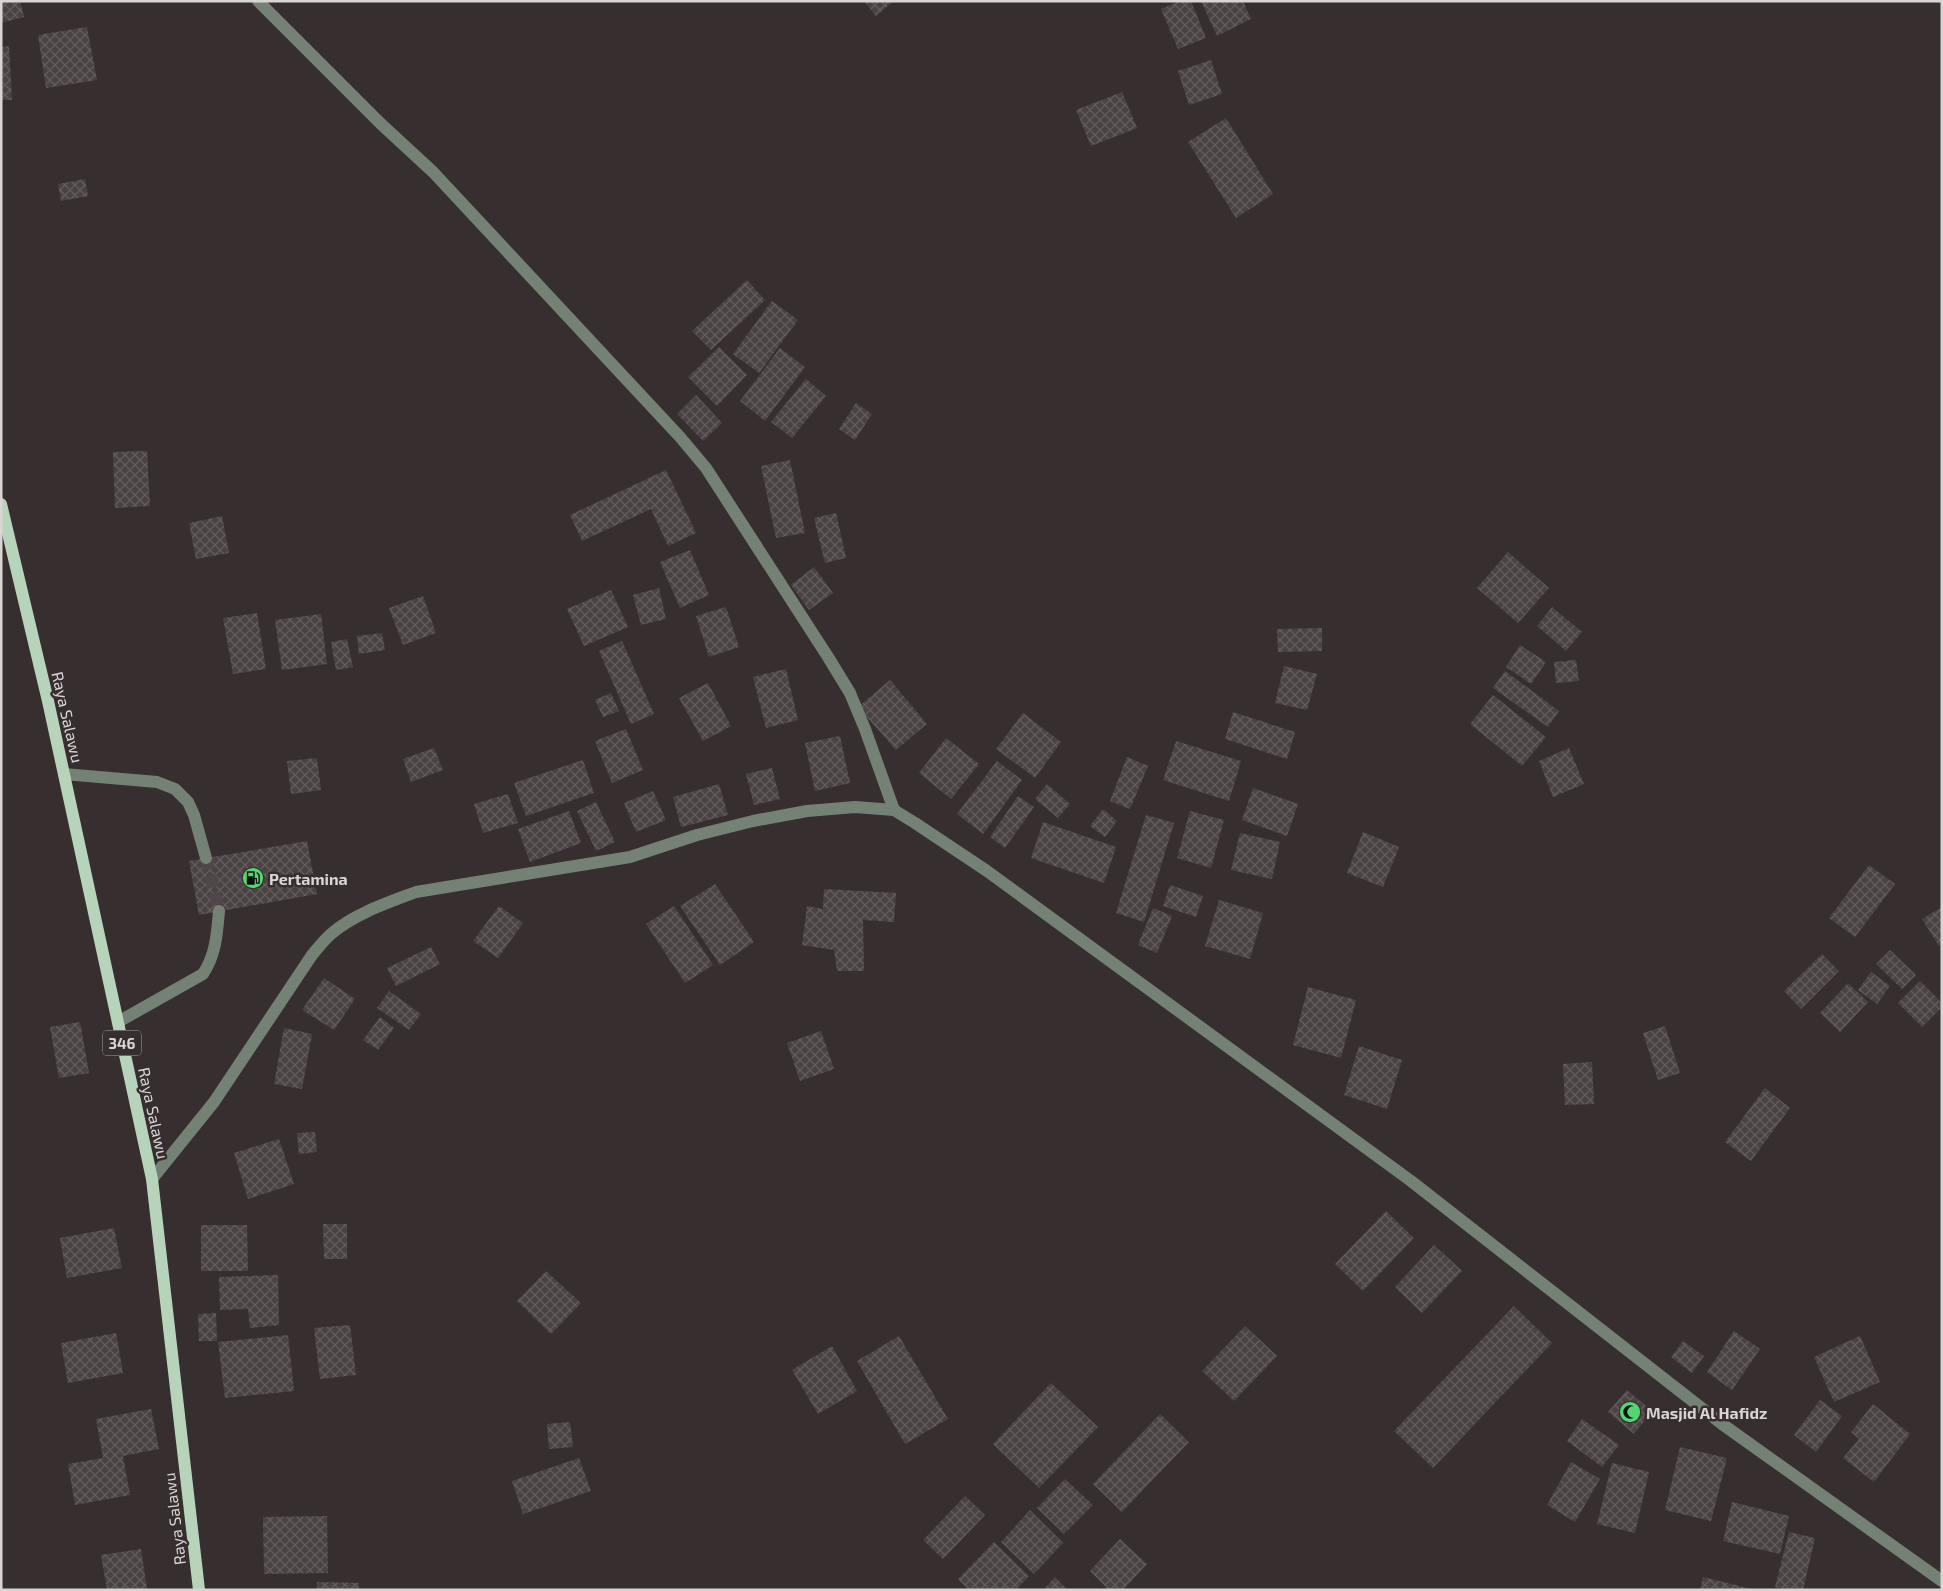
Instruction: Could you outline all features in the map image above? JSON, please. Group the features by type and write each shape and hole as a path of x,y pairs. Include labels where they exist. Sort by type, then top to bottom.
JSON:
{"main road":[{"name":"Raya Salawu","path":"1,504 64,774 152,1179 199,1590"}],"street":[{"path":"258,1 380,123 433,172 680,437 706,468 850,694 865,729 894,810"},
{"path":"64,774 157,782 175,789 188,802 194,815 206,858"},
{"path":"152,1179 214,1102 312,955 332,934 354,919 384,904 416,892 630,857 697,835 762,819 807,811 855,807 894,810 987,871 1410,1181 1722,1424 1942,1581"},
{"path":"118,1022 203,974 211,962 216,942 218,911"}],"building":[{"path":"1,1 20,1 24,17 1,23"},
{"path":"864,1 894,1 876,16"},
{"path":"1179,1 1191,1 1206,38 1178,49 1161,9"},
{"path":"1201,1 1243,1 1251,19 1217,36"},
{"path":"87,27 97,80 46,88 38,35"},
{"path":"9,46 12,100 1,100 1,47"},
{"path":"1211,60 1222,94 1189,105 1178,71"},
{"path":"1122,92 1137,128 1091,146 1076,110"},
{"path":"1226,118 1273,194 1236,218 1188,142"},
{"path":"85,179 88,196 61,201 58,184"},
{"path":"747,280 765,300 711,350 692,331"},
{"path":"772,301 798,320 759,373 733,354"},
{"path":"719,347 747,375 717,406 688,377"},
{"path":"780,348 805,367 765,421 740,401"},
{"path":"806,379 826,396 792,438 771,422"},
{"path":"696,395 722,423 703,441 677,414"},
{"path":"856,403 872,414 855,440 839,429"},
{"path":"147,451 150,506 115,508 113,452"},
{"path":"790,460 805,533 776,538 761,466"},
{"path":"666,470 696,533 668,546 651,509 582,541 570,515"},
{"path":"836,513 846,558 825,563 814,518"},
{"path":"222,516 229,553 196,559 189,523"},
{"path":"690,550 709,595 680,608 660,562"},
{"path":"1508,552 1549,588 1518,623 1477,588"},
{"path":"814,567 833,593 809,610 791,585"},
{"path":"659,588 666,619 641,625 633,595"},
{"path":"611,590 628,627 584,646 567,609"},
{"path":"423,596 436,633 403,645 389,608"},
{"path":"726,607 739,647 709,657 696,616"},
{"path":"1552,607 1582,632 1566,651 1537,626"},
{"path":"257,613 266,669 233,674 223,618"},
{"path":"321,614 327,664 282,670 275,620"},
{"path":"1322,628 1322,651 1278,652 1277,629"},
{"path":"382,633 385,650 359,654 357,636"},
{"path":"347,639 353,667 336,670 331,642"},
{"path":"622,641 654,714 631,724 599,651"},
{"path":"1520,645 1546,662 1531,684 1506,667"},
{"path":"1576,660 1579,681 1556,683 1554,662"},
{"path":"1284,666 1317,674 1307,710 1275,703"},
{"path":"786,669 798,720 766,728 753,677"},
{"path":"1505,671 1559,711 1548,727 1493,688"},
{"path":"890,680 927,724 896,750 858,707"},
{"path":"708,683 731,726 703,741 679,698"},
{"path":"611,693 619,711 603,717 595,700"},
{"path":"1493,695 1546,737 1522,766 1470,724"},
{"path":"1233,712 1295,732 1287,759 1225,739"},
{"path":"1023,713 1061,742 1035,778 996,749"},
{"path":"626,729 643,770 612,783 595,741"},
{"path":"840,736 850,783 815,791 805,743"},
{"path":"946,738 979,764 951,799 919,773"},
{"path":"1176,741 1241,761 1229,801 1163,780"},
{"path":"434,748 443,770 411,782 403,759"},
{"path":"1569,748 1584,784 1553,797 1539,761"},
{"path":"1127,757 1148,766 1130,809 1110,801"},
{"path":"317,758 321,790 291,794 287,761"},
{"path":"583,760 594,793 526,816 514,783"},
{"path":"997,761 1022,780 983,834 957,814"},
{"path":"772,768 780,799 754,805 746,774"},
{"path":"719,784 728,815 681,827 673,797"},
{"path":"1047,784 1070,804 1058,818 1035,799"},
{"path":"1253,788 1298,804 1287,836 1242,820"},
{"path":"653,791 666,820 636,832 624,803"},
{"path":"508,794 518,823 483,833 474,804"},
{"path":"1018,796 1034,807 1005,848 990,837"},
{"path":"596,802 615,842 596,851 577,811"},
{"path":"1103,809 1117,821 1105,837 1090,826"},
{"path":"569,811 581,843 530,862 518,829"},
{"path":"1190,811 1224,820 1211,868 1177,858"},
{"path":"1146,815 1174,823 1144,922 1116,913"},
{"path":"1043,822 1116,847 1104,883 1031,858"},
{"path":"1363,832 1399,847 1383,887 1347,873"},
{"path":"1240,833 1280,842 1272,879 1231,870"},
{"name":"Pertamina","path":"307,841 317,894 199,915 189,861"},
{"path":"1869,865 1895,884 1855,937 1829,918"},
{"path":"715,884 754,942 720,965 680,906"},
{"path":"1170,885 1203,896 1196,917 1163,906"},
{"path":"824,889 896,893 894,922 863,920 864,971 837,971 834,950 802,945 807,906 823,909"},
{"path":"1219,900 1263,913 1250,959 1205,946"},
{"path":"499,906 523,923 498,958 473,941"},
{"path":"674,906 713,965 685,983 646,924"},
{"path":"1942,907 1942,944 1939,946 1922,919"},
{"path":"1153,908 1172,916 1157,953 1138,945"},
{"path":"431,947 440,964 396,986 387,968"},
{"path":"1890,950 1916,975 1902,989 1876,964"},
{"path":"1822,954 1839,971 1801,1009 1784,991"},
{"path":"1871,972 1890,986 1877,1004 1858,990"},
{"path":"324,978 355,999 334,1030 302,1010"},
{"path":"1920,981 1942,1003 1942,1007 1922,1027 1898,1003"},
{"path":"1848,983 1868,1002 1840,1032 1820,1013"},
{"path":"1308,987 1356,1000 1341,1058 1293,1045"},
{"path":"389,991 421,1014 409,1030 377,1008"},
{"path":"380,1017 394,1028 378,1050 363,1040"},
{"path":"80,1022 89,1073 59,1078 50,1027"},
{"path":"1665,1026 1680,1073 1658,1080 1643,1033"},
{"path":"284,1028 312,1034 302,1089 274,1084"},
{"path":"821,1031 834,1069 800,1081 787,1043"},
{"path":"1359,1046 1402,1060 1387,1109 1344,1095"},
{"path":"1592,1062 1594,1104 1565,1105 1563,1064"},
{"path":"1765,1088 1790,1108 1751,1161 1725,1142"},
{"path":"315,1132 317,1152 299,1154 297,1133"},
{"path":"279,1139 294,1184 248,1199 234,1153"},
{"path":"1386,1211 1414,1238 1363,1291 1335,1264"},
{"path":"323,1224 347,1224 347,1259 324,1259"},
{"path":"201,1225 247,1225 248,1271 201,1271"},
{"path":"114,1228 122,1268 67,1278 60,1238"},
{"path":"1434,1245 1462,1271 1422,1313 1395,1287"},
{"path":"546,1271 581,1303 551,1334 517,1301"},
{"path":"278,1275 279,1325 250,1328 248,1309 220,1310 219,1277"},
{"path":"1514,1306 1552,1343 1433,1468 1394,1431"},
{"path":"216,1313 217,1341 199,1341 198,1314"},
{"path":"350,1325 356,1375 320,1379 314,1328"},
{"path":"1245,1326 1277,1356 1234,1401 1202,1371"},
{"path":"1734,1331 1760,1349 1732,1390 1707,1372"},
{"path":"116,1333 123,1373 68,1383 61,1343"},
{"path":"288,1335 294,1391 225,1398 218,1342"},
{"path":"899,1336 948,1419 905,1444 857,1361"},
{"path":"1860,1336 1880,1382 1834,1402 1814,1357"},
{"path":"1683,1341 1704,1356 1692,1373 1671,1357"},
{"path":"832,1346 857,1391 818,1414 792,1370"},
{"path":"1051,1383 1098,1427 1039,1488 993,1444"},
{"name":"Masjid Al Hafidz","path":"1627,1390 1652,1411 1634,1434 1608,1412"},
{"path":"1820,1400 1842,1416 1816,1452 1794,1435"},
{"path":"1873,1404 1910,1434 1874,1482 1843,1458 1859,1439 1851,1432"},
{"path":"151,1409 159,1449 123,1456 130,1495 75,1505 68,1464 103,1458 96,1419"},
{"path":"1160,1414 1189,1442 1122,1512 1093,1484"},
{"path":"1582,1419 1619,1445 1602,1467 1567,1441"},
{"path":"570,1422 573,1447 549,1449 547,1424"},
{"path":"1680,1447 1727,1458 1711,1521 1665,1510"},
{"path":"579,1458 591,1491 523,1514 512,1481"},
{"path":"1571,1462 1600,1479 1575,1522 1547,1505"},
{"path":"1612,1463 1649,1472 1635,1533 1597,1524"},
{"path":"1065,1479 1093,1505 1064,1534 1037,1508"},
{"path":"965,1496 985,1515 943,1559 923,1540"},
{"path":"1732,1502 1789,1516 1780,1554 1723,1541"},
{"path":"1030,1510 1063,1543 1034,1574 1001,1542"},
{"path":"327,1516 328,1573 264,1574 263,1517"},
{"path":"1789,1532 1815,1538 1803,1590 1788,1590 1775,1587"},
{"path":"1120,1539 1147,1564 1123,1590 1109,1590 1090,1571"},
{"path":"994,1542 1029,1576 1016,1590 969,1590 958,1579"},
{"path":"141,1549 147,1589 107,1590 101,1555"},
{"path":"1055,1577 1068,1590 1043,1590"},
{"path":"1703,1577 1752,1589 1752,1590 1700,1590"},
{"path":"317,1582 359,1583 359,1590 317,1590"}],"tunnel":[{"path":"206,858 219,911"}],"place":[{"name":"Pertamina","path":"253,878"},
{"name":"Masjid Al Hafidz","path":"1630,1412"}]}
